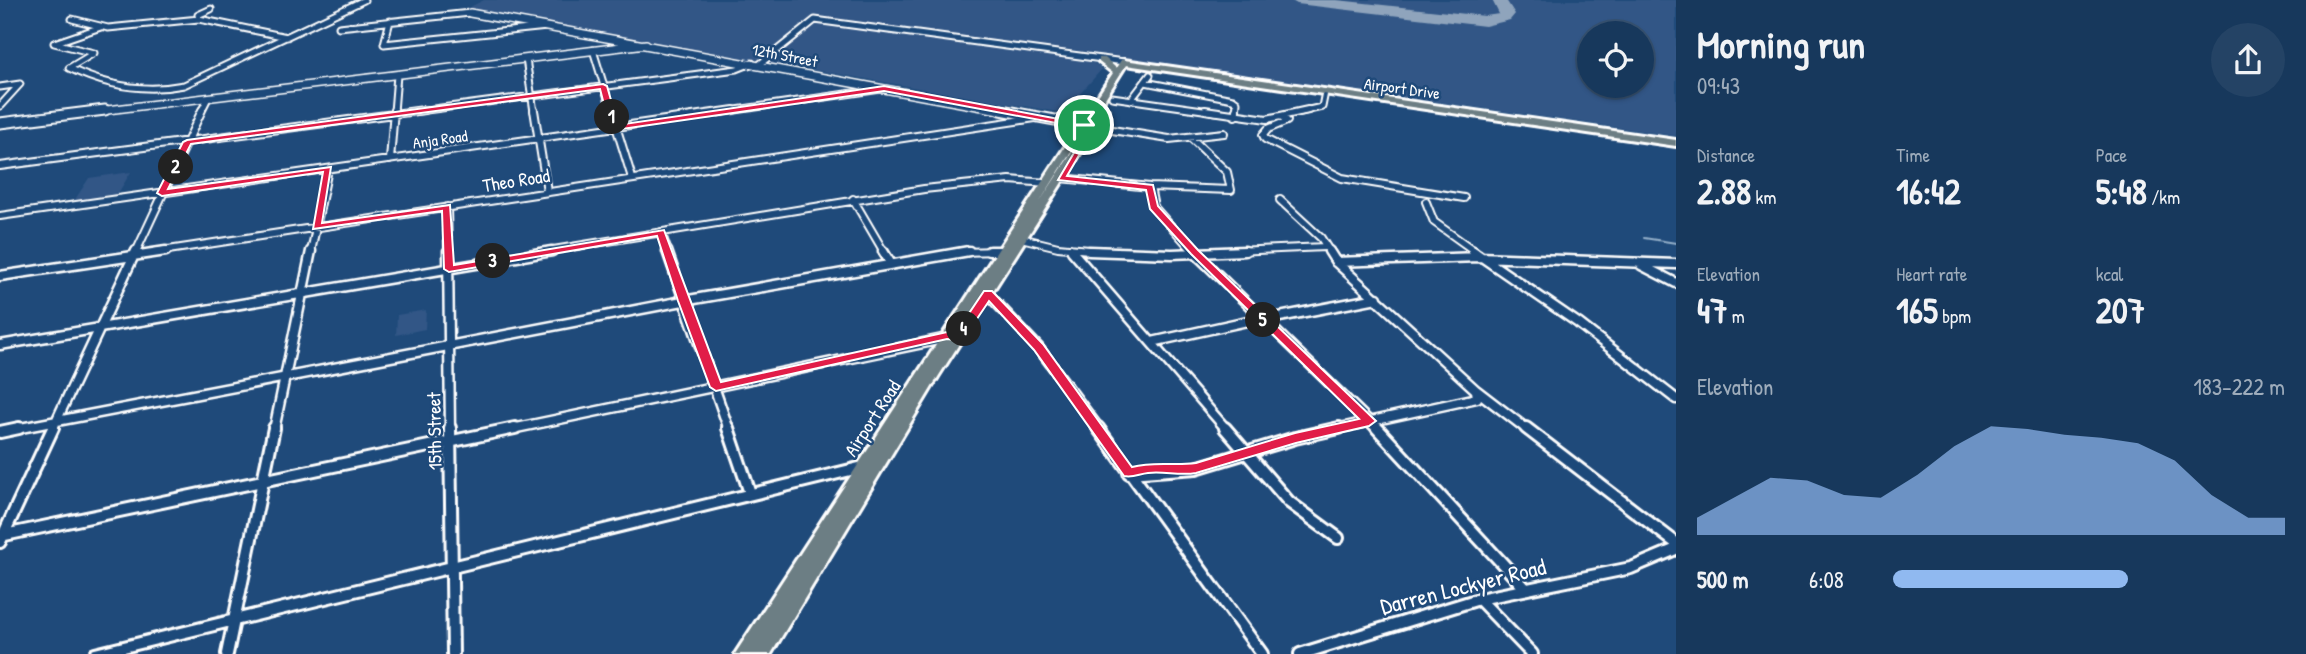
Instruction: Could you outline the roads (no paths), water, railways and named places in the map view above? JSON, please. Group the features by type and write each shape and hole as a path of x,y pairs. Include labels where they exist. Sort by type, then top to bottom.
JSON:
{"main road":[{"path":"1102,60 1127,68"},
{"name":"Airport Drive","path":"1127,68 1157,67 1676,143"},
{"name":"Airport Road","path":"761,654 953,337 1001,251 1046,183 1112,97 1127,68"},
{"name":"Airport Road","path":"744,654 863,467 953,337 988,293 1127,68"}],"street":[{"path":"287,37 199,19 101,27 54,43 94,53 69,68 117,87 169,89 184,85 287,37 364,0"},
{"path":"199,19 198,15 211,9"},
{"path":"339,26 470,13"},
{"name":"12th Street","path":"470,13 1089,126"},
{"path":"72,19 101,27"},
{"path":"0,166 737,69 756,64 815,20 1102,60"},
{"path":"390,21 384,44 547,27"},
{"path":"0,123 207,100 646,44"},
{"path":"593,50 632,178"},
{"path":"526,59 547,191"},
{"path":"390,160 397,75"},
{"path":"1132,100 1150,75"},
{"path":"1145,82 1236,100 1235,116"},
{"path":"0,87 20,84 0,106"},
{"path":"1175,88 1180,92 1177,107"},
{"name":"Anja Road","path":"0,216 884,89"},
{"path":"1112,97 1235,116 1282,117 1322,107 1325,92"},
{"path":"1,538 207,100"},
{"name":"Theo Road","path":"0,276 1037,117"},
{"path":"1282,117 1287,121 1268,129 1263,135 1265,139 1342,178 1464,198"},
{"path":"1089,126 1142,136 1191,138 1224,133"},
{"path":"1061,178 1150,187 1232,189 1227,172 1191,138"},
{"path":"227,654 328,169"},
{"path":"0,345 853,199 995,181 1036,179 1046,183"},
{"path":"1150,187 1154,207 1195,252 1369,421 1525,588"},
{"path":"853,199 891,264"},
{"path":"1280,200 1321,238 1336,262 1476,390 1676,543"},
{"path":"1426,202 1437,225 1479,257 1578,323 1676,399"},
{"name":"15th Street","path":"447,207 451,345 453,654"},
{"path":"661,232 750,493"},
{"path":"1021,238 1070,248 1123,254 1325,247"},
{"path":"1070,248 1294,508 1338,538"},
{"path":"0,432 683,301 972,250 1001,251"},
{"path":"1336,262 1479,257 1676,264"},
{"path":"1637,263 1676,283"},
{"path":"988,293 1038,347 1262,654"},
{"path":"1152,342 1377,298"},
{"path":"1,538 450,439 953,337"},
{"path":"1129,472 1150,467 1179,471 1196,468 1369,421 1473,399 1476,398 1476,390"},
{"path":"95,654 863,467"},
{"name":"Darren Lockyer Road","path":"1300,654 1479,599 1631,568 1676,549"},
{"path":"1479,599 1532,654"}],"waterway":[{"path":"1644,238 1676,243"}]}
